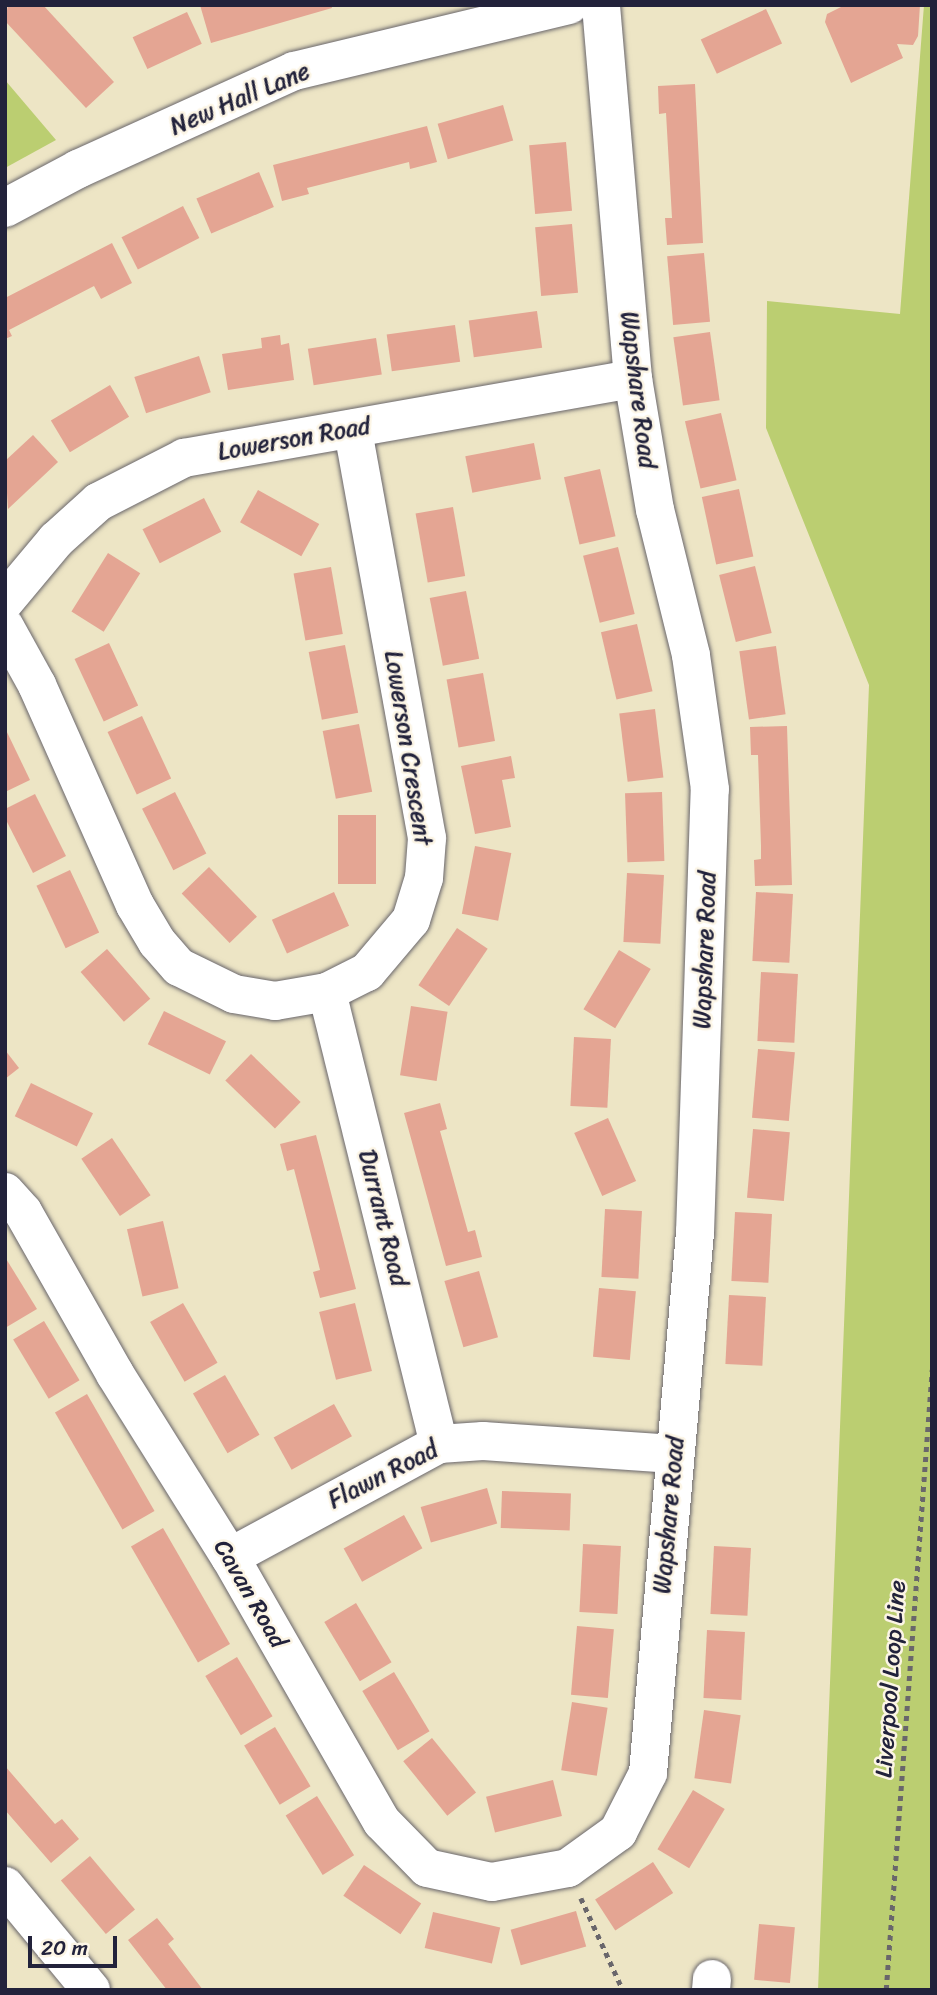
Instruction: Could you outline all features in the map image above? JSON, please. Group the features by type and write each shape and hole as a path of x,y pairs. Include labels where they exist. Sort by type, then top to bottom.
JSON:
{"street":[{"name":"New Hall Lane","path":"5,208 294,71 507,14 569,5"},
{"name":"Wapshare Road","path":"568,1868 618,1832 648,1773 695,1233 710,789 691,655 654,510 633,379 601,5"},
{"name":"Lowerson Road","path":"5,601 72,525 98,502 143,476 184,458 633,379"},
{"name":"Lowerson Crescent","path":"5,627 37,685 135,905 172,958 206,983 234,994 275,1001 327,992 367,972 411,920 424,878 427,838 353,429"},
{"name":"Durrant Road","path":"327,992 439,1444"},
{"name":"Cavan Road","path":"5,1192 23,1213 115,1374 230,1557 382,1822 427,1868 492,1882 568,1868"},
{"name":"Flawn Road","path":"230,1557 439,1444 483,1441 674,1454"},
{"path":"5,1886 91,1990"}],"path":[{"name":"Liverpool Loop Line","path":"886,1990 932,1370"},
{"path":"568,1868 623,1990"}],"green space":[{"path":"924,5 932,5 932,1990 818,1990 869,685 766,428 767,301 900,314"},
{"path":"5,80 56,140 5,168"}],"building":[{"path":"8,5 43,5 114,82 86,108 5,21"},
{"path":"200,5 331,5 332,8 211,43"},
{"path":"845,5 920,5 918,36 913,45 897,44 903,58 851,83 825,22 827,14"},
{"path":"766,9 782,43 717,74 701,39"},
{"path":"187,12 202,44 147,69 133,37"},
{"path":"695,84 703,243 667,245 665,218 672,218 666,113 659,114 658,86"},
{"path":"503,105 513,141 448,159 438,124"},
{"path":"427,126 437,162 410,169 409,162 307,188 309,194 282,201 273,165"},
{"path":"566,142 572,211 535,214 529,145"},
{"path":"259,172 274,207 211,234 196,199"},
{"path":"183,206 199,238 138,269 122,237"},
{"path":"572,224 578,293 541,296 535,227"},
{"path":"112,243 132,283 101,299 94,286 9,330 12,336 5,339 5,298"},
{"path":"704,253 710,322 673,325 667,256"},
{"path":"537,311 542,348 474,357 469,321"},
{"path":"455,325 460,362 392,371 387,335"},
{"path":"710,332 720,400 683,405 673,337"},
{"path":"280,335 281,345 289,343 294,380 228,390 222,354 262,348 261,338"},
{"path":"376,338 382,375 314,385 308,349"},
{"path":"199,356 211,392 146,413 134,377"},
{"path":"110,385 129,417 70,452 51,421"},
{"path":"721,413 737,480 700,489 685,421"},
{"path":"33,435 58,462 8,509 5,461"},
{"path":"534,443 541,479 472,493 465,456"},
{"path":"600,469 616,536 579,545 564,477"},
{"path":"739,489 753,556 716,564 702,497"},
{"path":"258,490 319,524 301,556 240,522"},
{"path":"204,498 221,532 160,563 143,529"},
{"path":"453,507 465,576 428,583 416,514"},
{"path":"618,547 635,614 600,623 583,556"},
{"path":"108,553 140,573 104,632 71,612"},
{"path":"755,566 772,633 736,642 719,575"},
{"path":"331,567 343,634 305,641 294,574"},
{"path":"466,591 479,659 443,666 430,598"},
{"path":"637,624 653,691 616,700 601,632"},
{"path":"109,643 138,706 104,722 75,659"},
{"path":"345,645 358,713 322,720 309,652"},
{"path":"776,646 786,714 749,719 739,651"},
{"path":"483,673 495,741 459,747 447,679"},
{"path":"655,709 663,777 628,782 619,713"},
{"path":"142,716 171,779 137,795 108,732"},
{"path":"359,724 372,792 336,799 323,731"},
{"path":"787,726 792,885 755,886 754,860 761,859 761,846 758,755 751,755 750,727"},
{"path":"5,728 30,780 5,792"},
{"path":"511,756 515,778 502,780 511,827 475,834 461,766"},
{"path":"175,792 206,853 173,870 142,809"},
{"path":"662,792 664,861 627,862 625,793"},
{"path":"35,794 66,856 33,873 5,818 5,809"},
{"path":"338,815 376,815 376,884 338,884"},
{"path":"475,846 511,853 498,921 462,914"},
{"path":"209,867 257,917 230,943 182,893"},
{"path":"70,870 99,933 66,948 36,886"},
{"path":"627,873 664,875 660,944 623,942"},
{"path":"334,892 349,926 287,953 272,920"},
{"path":"756,892 793,894 789,963 752,961"},
{"path":"457,928 488,949 449,1006 418,985"},
{"path":"107,949 150,999 124,1022 81,972"},
{"path":"619,950 651,969 615,1028 583,1009"},
{"path":"761,972 798,974 794,1043 757,1041"},
{"path":"411,1006 448,1012 437,1081 400,1075"},
{"path":"164,1011 226,1041 210,1075 148,1044"},
{"path":"574,1037 611,1039 607,1108 570,1106"},
{"path":"758,1049 795,1052 789,1121 752,1118"},
{"path":"5,1050 19,1068 5,1079"},
{"path":"251,1054 301,1102 275,1129 225,1081"},
{"path":"31,1083 93,1113 77,1147 15,1116"},
{"path":"440,1103 447,1129 440,1131 468,1232 475,1230 482,1257 446,1266 404,1113"},
{"path":"608,1118 636,1181 602,1196 574,1133"},
{"path":"753,1129 790,1132 784,1201 747,1198"},
{"path":"316,1135 356,1289 320,1298 313,1272 320,1270 294,1169 287,1171 280,1144"},
{"path":"112,1138 151,1195 120,1216 81,1159"},
{"path":"605,1209 642,1211 638,1279 601,1277"},
{"path":"735,1212 772,1214 768,1283 731,1281"},
{"path":"163,1221 179,1288 142,1297 127,1229"},
{"path":"5,1257 37,1309 5,1328"},
{"path":"479,1271 498,1337 463,1347 444,1281"},
{"path":"599,1288 636,1291 630,1360 593,1357"},
{"path":"729,1295 766,1297 762,1366 725,1364"},
{"path":"183,1303 218,1363 185,1382 150,1322"},
{"path":"355,1303 372,1371 336,1380 319,1312"},
{"path":"44,1321 80,1380 49,1399 13,1340"},
{"path":"225,1375 260,1435 227,1453 193,1394"},
{"path":"87,1394 154,1511 122,1529 55,1412"},
{"path":"334,1404 352,1436 292,1470 274,1437"},
{"path":"487,1488 497,1524 431,1543 421,1507"},
{"path":"502,1491 571,1493 570,1530 501,1528"},
{"path":"404,1515 422,1548 362,1582 344,1548"},
{"path":"163,1528 230,1644 198,1663 131,1546"},
{"path":"583,1544 621,1546 617,1614 579,1612"},
{"path":"714,1546 751,1548 747,1616 710,1614"},
{"path":"356,1603 392,1662 360,1681 324,1622"},
{"path":"577,1626 614,1629 608,1698 571,1695"},
{"path":"707,1630 745,1632 741,1700 703,1698"},
{"path":"237,1657 273,1716 241,1735 205,1676"},
{"path":"394,1672 430,1731 398,1750 362,1691"},
{"path":"572,1702 608,1708 597,1776 561,1770"},
{"path":"704,1710 741,1715 731,1783 694,1778"},
{"path":"275,1727 311,1786 280,1805 244,1746"},
{"path":"432,1738 476,1792 447,1816 403,1761"},
{"path":"5,1766 55,1824 62,1819 79,1839 51,1863 5,1810"},
{"path":"553,1780 562,1816 495,1833 486,1797"},
{"path":"693,1790 725,1809 689,1868 657,1849"},
{"path":"317,1796 354,1855 323,1875 286,1816"},
{"path":"90,1856 135,1910 106,1934 61,1880"},
{"path":"653,1862 673,1893 615,1931 595,1900"},
{"path":"364,1865 421,1904 401,1934 343,1896"},
{"path":"576,1911 586,1947 521,1965 511,1930"},
{"path":"433,1912 500,1928 492,1964 425,1948"},
{"path":"157,1918 174,1939 168,1944 203,1990 167,1990 128,1940"},
{"path":"759,1924 795,1927 790,1983 754,1980"}]}
